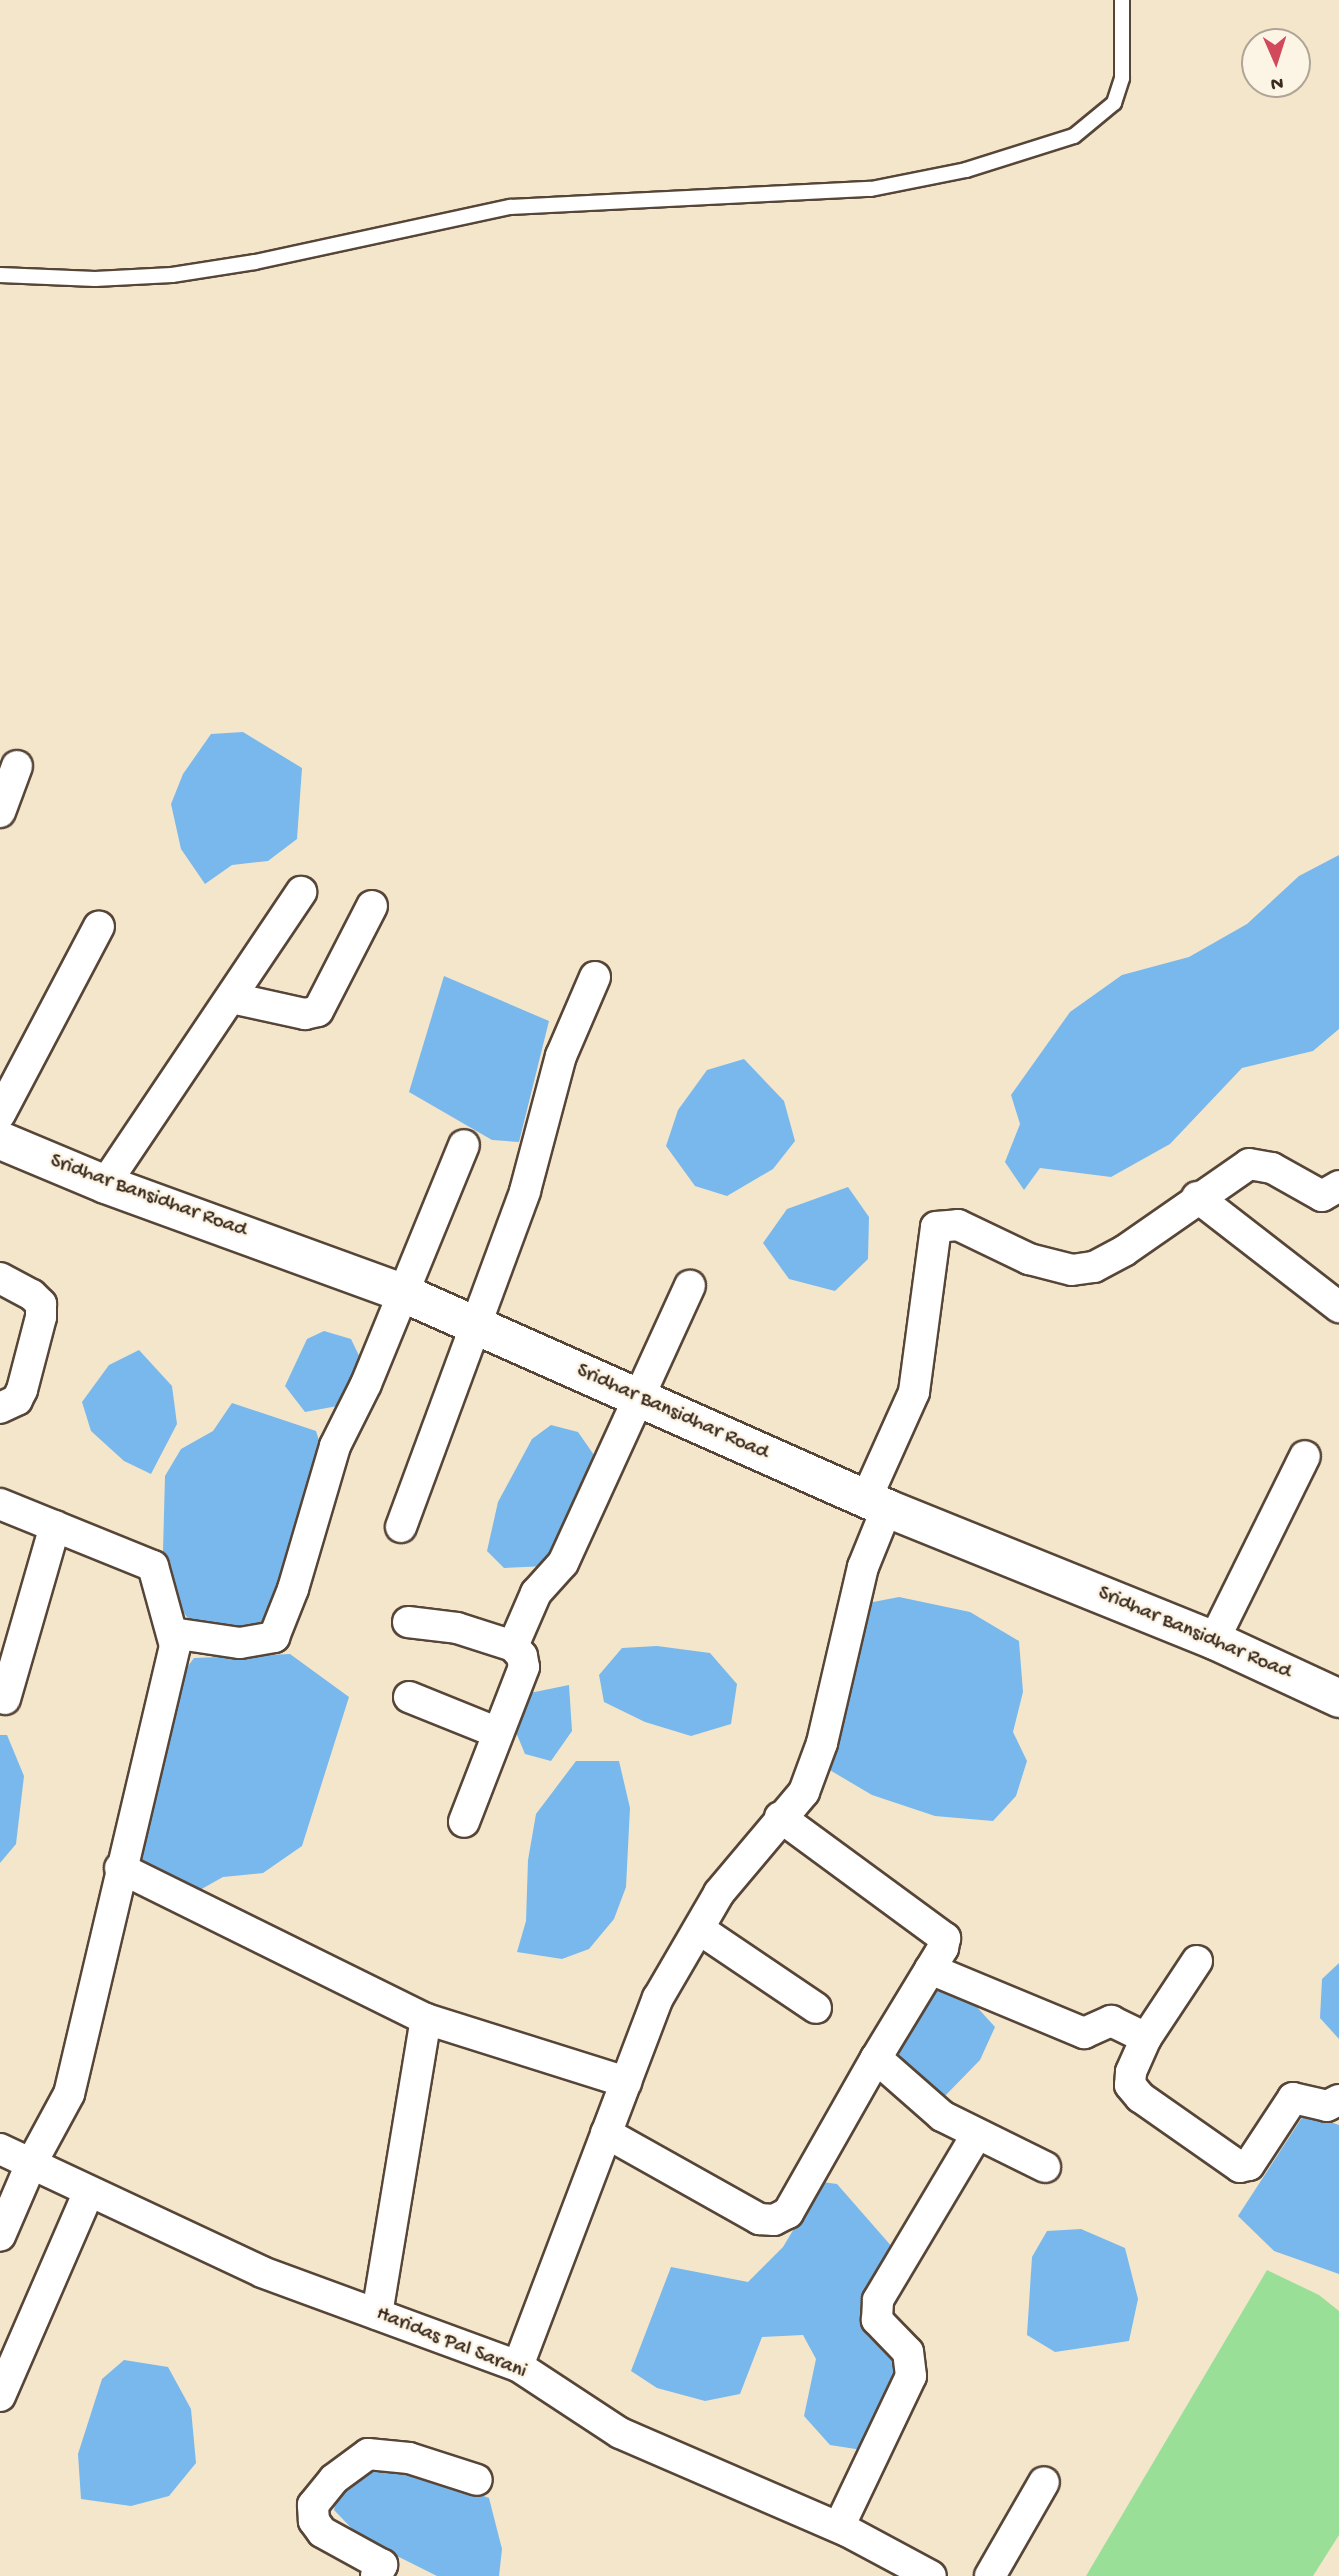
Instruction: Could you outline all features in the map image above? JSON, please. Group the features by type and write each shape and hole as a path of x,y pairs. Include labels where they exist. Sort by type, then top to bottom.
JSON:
{"street":[{"path":"0,812 17,766"},
{"path":"105,1184 301,892"},
{"path":"232,998 305,1014 318,1011 372,906"},
{"path":"0,1114 99,926"},
{"path":"401,1527 474,1323 525,1192 561,1056 596,977"},
{"name":"Sridhar Bansidhar Road","path":"0,1140 105,1184 401,1292 876,1504 1214,1640 1339,1698"},
{"path":"172,1633 240,1643 274,1637 293,1589 335,1446 366,1384 401,1292 464,1144"},
{"path":"518,2366 658,1998 719,1893 780,1816 804,1792 822,1743 876,1504 914,1392 936,1227 958,1224 1029,1259 1072,1270 1094,1267 1124,1251 1249,1164 1272,1168 1322,1196 1339,1186"},
{"path":"1197,1198 1339,1307"},
{"path":"0,1279 32,1295 41,1304 41,1317 22,1390 17,1400 0,1408"},
{"path":"513,1646 536,1593 563,1563 641,1400 690,1286"},
{"path":"1214,1640 1305,1457"},
{"path":"0,1504 153,1566 175,1646 120,1868 69,2094 31,2164 0,2236"},
{"path":"5,1699 55,1526"},
{"path":"408,1622 457,1628 513,1646 524,1667 464,1822"},
{"path":"409,1697 498,1733"},
{"path":"606,2133 759,2219 774,2220 788,2213 876,2057 930,1969 945,1938 780,1816"},
{"path":"120,1868 426,2019 626,2082"},
{"path":"699,1929 816,2008"},
{"path":"1197,1961 1146,2038 1130,2085 1234,2165 1249,2165 1293,2098 1326,2106 1339,2100"},
{"path":"930,1969 1084,2034 1111,2021 1146,2038"},
{"path":"377,2314 426,2019"},
{"path":"876,2057 942,2116 1045,2167"},
{"path":"839,2527 911,2376 908,2352 877,2320 878,2300 977,2134"},
{"name":"Haridas Pal Sarani","path":"0,2149 262,2272 518,2366 621,2432 839,2527 931,2576"},
{"path":"0,2396 89,2191"},
{"path":"376,2576 382,2564 322,2532 314,2521 313,2505 334,2479 368,2454 409,2458 477,2480"},
{"path":"990,2576 1044,2482"}],"lane":[{"path":"0,275 95,279 172,275 255,262 510,207 871,189 966,170 1074,136 1114,103 1122,78 1122,0"}],"green space":[{"path":"1267,2270 1319,2295 1339,2311 1339,2535 1313,2576 1086,2576"}],"water":[{"path":"243,732 302,768 297,839 268,861 232,865 205,884 181,849 171,804 183,774 211,734"},
{"path":"1339,855 1339,1029 1313,1051 1242,1068 1170,1144 1111,1177 1040,1168 1024,1190 1005,1162 1020,1124 1011,1095 1070,1012 1122,975 1189,957 1247,924 1299,876"},
{"path":"444,976 549,1021 519,1142 492,1140 409,1092"},
{"path":"744,1059 784,1101 795,1141 773,1169 727,1196 695,1186 666,1146 678,1110 707,1070"},
{"path":"848,1187 869,1217 868,1259 835,1291 789,1279 763,1243 787,1209"},
{"path":"324,1331 351,1339 363,1364 343,1405 305,1412 285,1386 307,1339"},
{"path":"139,1350 172,1386 177,1424 151,1474 124,1461 91,1431 82,1402 109,1365"},
{"path":"232,1403 316,1431 325,1460 270,1620 245,1632 191,1622 175,1602 163,1551 165,1476 181,1449 213,1431"},
{"path":"551,1425 578,1432 594,1455 565,1534 547,1566 504,1568 487,1551 498,1502 532,1439"},
{"path":"899,1597 970,1612 1019,1641 1023,1692 1013,1732 1027,1761 1016,1796 993,1821 935,1816 872,1795 828,1769 863,1604"},
{"path":"657,1646 710,1653 737,1684 731,1724 691,1736 645,1722 604,1702 599,1675 622,1648"},
{"path":"290,1654 349,1697 302,1846 263,1873 223,1877 198,1891 135,1862 176,1682 194,1658"},
{"path":"569,1685 572,1731 551,1761 525,1754 513,1725 520,1695"},
{"path":"0,1735 7,1735 24,1776 16,1844 0,1863"},
{"path":"576,1761 619,1761 630,1808 626,1887 614,1919 589,1949 562,1959 517,1952 526,1921 528,1860 536,1814"},
{"path":"1339,1963 1339,2039 1320,2018 1322,1979"},
{"path":"937,1987 966,1995 995,2027 980,2060 942,2099 890,2058 915,2010"},
{"path":"1305,2113 1339,2125 1339,2274 1274,2251 1238,2216"},
{"path":"822,2182 837,2184 893,2248 862,2321 906,2367 862,2450 830,2445 804,2416 816,2359 803,2335 762,2337 740,2394 705,2401 657,2388 631,2371 671,2267 748,2282 783,2247"},
{"path":"1081,2229 1125,2248 1138,2299 1129,2341 1055,2352 1027,2335 1032,2257 1047,2231"},
{"path":"124,2360 168,2367 191,2409 196,2463 169,2496 131,2506 81,2499 78,2454 102,2379"},
{"path":"378,2467 420,2473 489,2498 502,2549 499,2576 437,2576 361,2538 334,2510 339,2486"}]}
